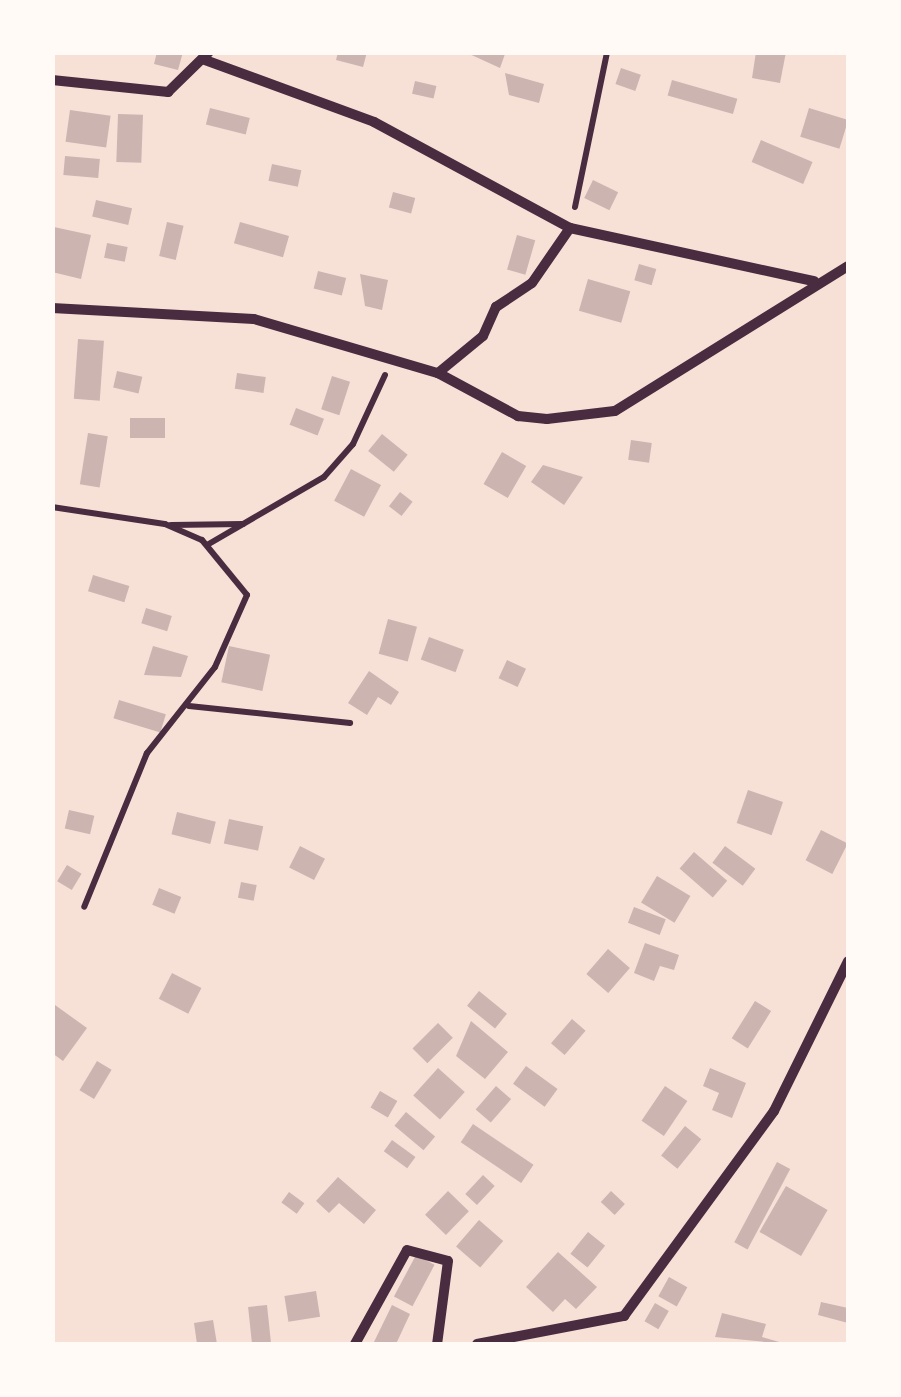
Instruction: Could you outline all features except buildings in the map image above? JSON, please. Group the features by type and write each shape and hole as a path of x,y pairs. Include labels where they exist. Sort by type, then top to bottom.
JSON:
{"street":[{"path":"52,80 168,92 207,56 374,122 570,228 814,281"},
{"path":"438,372 483,336 496,307 532,283 570,228"},
{"path":"52,308 212,312 438,372 518,416 599,415 814,281 848,266"},
{"path":"477,1344 624,1316 774,1111 848,960"},
{"path":"356,1344 407,1250 448,1260 437,1344"}],"path":[{"path":"570,228 607,52"},
{"path":"206,545 303,495 354,444 392,358"},
{"path":"52,507 165,524 255,521"},
{"path":"84,907 148,754 189,706 247,595 206,545 165,524"},
{"path":"189,706 350,723"}]}
